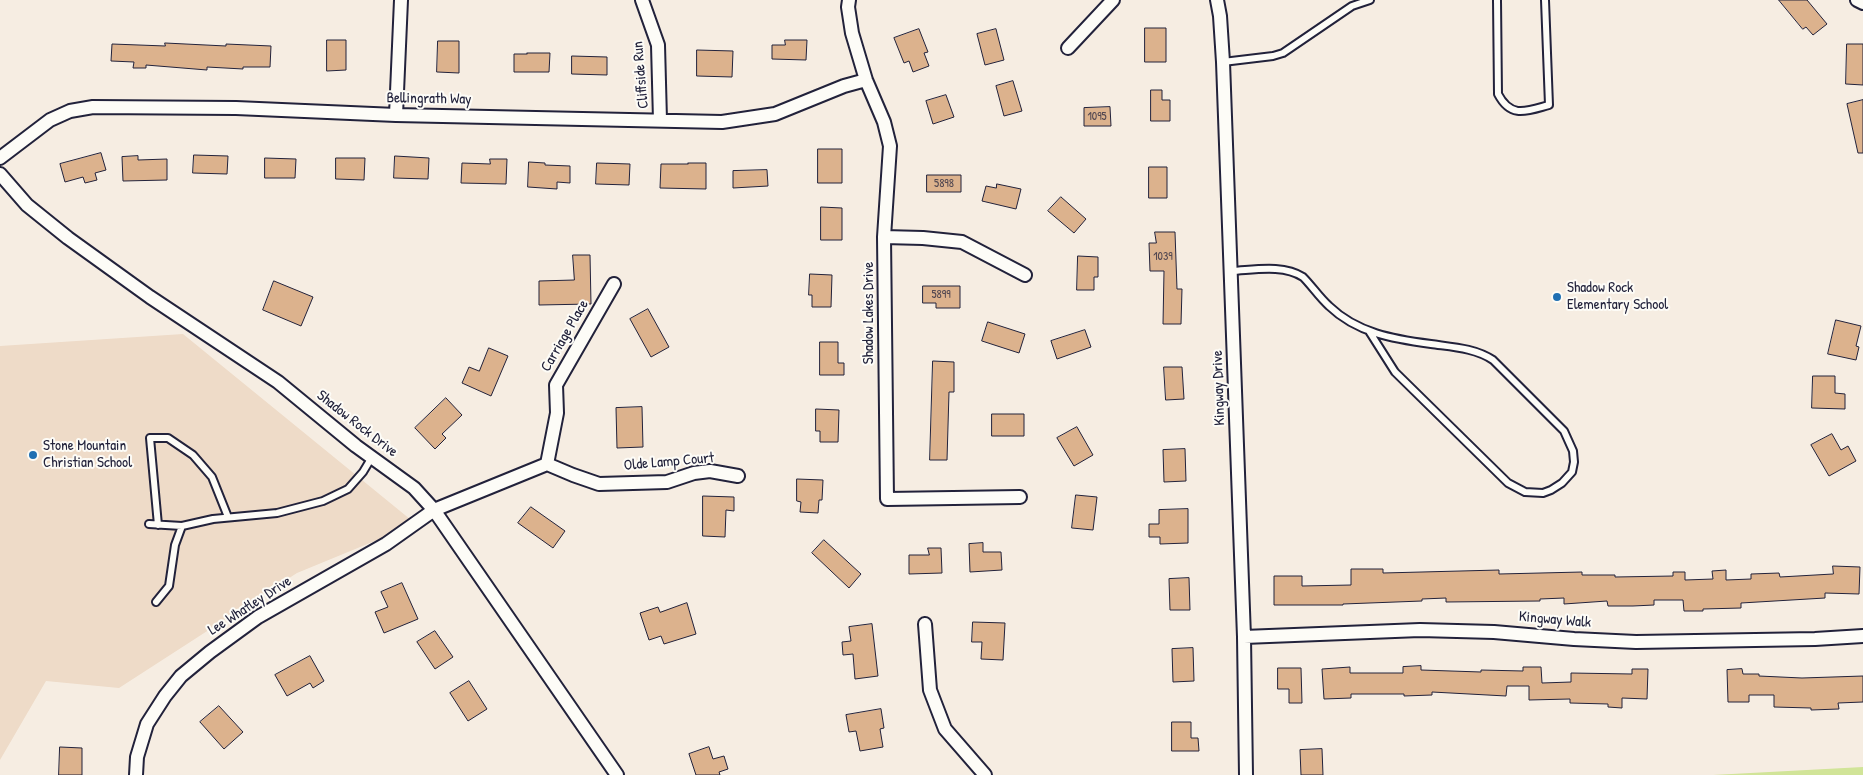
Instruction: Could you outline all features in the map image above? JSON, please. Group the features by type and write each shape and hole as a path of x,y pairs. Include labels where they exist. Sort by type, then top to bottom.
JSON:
{"street":[{"path":"396,115 401,0"},
{"name":"Cliffside Run","path":"642,0 658,45 660,120"},
{"name":"Shadow Lakes Drive","path":"849,0 848,7 852,33 866,80 884,122 890,146 884,237 887,499 1020,497"},
{"path":"1068,48 1113,0"},
{"name":"Kingway Drive","path":"1217,0 1223,62 1231,271 1244,637 1246,775"},
{"path":"1858,0 1863,4"},
{"name":"Bellingrath Way","path":"0,158 50,120 70,111 93,108 236,108 396,115 722,122 775,114 844,86 866,80"},
{"name":"Shadow Rock Drive","path":"0,174 27,205 68,238 150,297 278,382 414,488 434,510 617,775"},
{"path":"884,237 924,238 962,242 1025,276"},
{"name":"Carriage Place","path":"547,464 557,413 556,384 614,284"},
{"path":"434,510 547,464"},
{"name":"Olde Lamp Court","path":"547,464 598,484 667,482 694,473 710,471 738,476"},
{"name":"Lee Whatley Drive","path":"136,775 137,757 147,724 181,676 258,617 386,544 434,510"},
{"path":"925,624 930,690 944,729 985,775"},
{"name":"Kingway Walk","path":"1244,637 1420,630 1494,632 1636,642 1815,639 1863,636"}],"lane":[{"path":"1223,62 1273,56 1282,53 1352,6 1370,0"},
{"path":"1497,0 1498,94 1502,103 1511,110 1523,112 1549,105 1545,0"},
{"path":"1231,271 1277,269 1296,273 1303,277 1336,312 1369,332 1391,339 1478,352 1493,360 1564,432 1572,451 1574,462 1572,472 1562,483 1542,493 1525,492 1508,483 1395,372 1369,332"},
{"path":"158,525 150,438 168,438 193,455 212,477 228,517"},
{"path":"149,524 182,526 213,518 277,513 323,501 348,489 363,472 372,457"},
{"path":"156,602 170,586 175,546 182,526"}],"shaded area":[{"path":"183,334 416,524 297,573 119,688 46,681 0,760 0,346"}],"green space":[{"path":"1863,767 1863,775 1713,775"}],"building":[{"path":"1779,0 1807,0 1827,24 1813,35 1806,27 1803,29"},
{"path":"1145,28 1166,28 1166,62 1145,62"},
{"path":"919,29 928,52 924,53 929,66 913,72 909,61 904,63 894,38"},
{"path":"996,29 1004,60 985,65 977,34"},
{"path":"327,40 346,40 346,70 327,71"},
{"path":"785,40 807,40 806,60 772,59 772,45 785,45"},
{"path":"438,41 459,41 459,73 437,72"},
{"path":"165,43 271,46 270,67 243,67 243,69 207,67 207,70 146,65 146,68 133,68 134,62 111,61 112,44 165,46"},
{"path":"1847,44 1863,44 1863,85 1846,84"},
{"path":"697,50 733,51 732,77 697,76"},
{"path":"550,53 549,72 514,72 514,54"},
{"path":"572,56 607,57 607,75 572,74"},
{"path":"1013,81 1022,111 1004,116 996,86"},
{"path":"1151,90 1162,90 1162,100 1170,100 1170,121 1151,121"},
{"path":"946,95 954,117 933,124 926,101"},
{"path":"1863,100 1863,153 1858,153 1847,104"},
{"path":"1110,107 1111,126 1084,126 1084,108"},
{"path":"818,149 842,149 842,183 818,183"},
{"path":"101,153 106,170 95,173 97,180 85,183 83,177 65,182 60,164"},
{"path":"194,155 228,156 227,174 193,173"},
{"path":"138,156 138,160 167,159 167,180 123,181 122,157"},
{"path":"395,156 429,158 428,179 394,178"},
{"path":"265,158 296,159 295,178 265,178"},
{"path":"336,158 365,158 364,180 336,179"},
{"path":"490,159 507,159 506,184 461,183 462,163 490,164"},
{"path":"529,162 570,166 570,183 557,182 557,189 528,187"},
{"path":"597,163 630,164 629,185 596,184"},
{"path":"706,163 706,189 660,188 661,164"},
{"path":"1149,167 1167,167 1167,198 1149,198"},
{"path":"767,170 768,186 733,188 733,171"},
{"path":"927,175 961,175 961,192 927,192"},
{"path":"997,184 1021,189 1016,209 982,201 986,186 996,188"},
{"path":"1061,197 1086,219 1074,233 1048,211"},
{"path":"821,207 842,208 842,240 821,240"},
{"path":"1155,232 1175,232 1177,289 1182,289 1181,324 1163,324 1164,271 1150,271 1149,243 1156,243"},
{"path":"573,255 590,255 591,304 539,305 539,281 574,280"},
{"path":"1078,256 1098,257 1098,277 1094,277 1094,290 1077,290"},
{"path":"810,274 832,275 831,307 812,307 812,295 809,295"},
{"path":"274,281 313,297 301,326 263,310"},
{"path":"923,286 960,286 960,308 936,308 936,303 923,303"},
{"path":"648,309 669,347 651,357 630,319"},
{"path":"1836,320 1861,326 1856,346 1859,347 1856,360 1828,354"},
{"path":"988,322 1025,334 1019,353 982,341"},
{"path":"1085,330 1091,347 1057,359 1051,341"},
{"path":"820,342 838,342 838,363 844,363 844,375 820,375"},
{"path":"489,348 508,356 491,396 462,383 469,367 479,371"},
{"path":"933,361 954,362 954,392 949,392 947,460 930,460"},
{"path":"1164,367 1182,367 1184,399 1166,400"},
{"path":"1813,376 1835,376 1835,393 1845,394 1845,409 1812,408"},
{"path":"446,398 462,415 442,434 446,438 435,449 415,428"},
{"path":"642,407 643,447 617,448 616,408"},
{"path":"816,409 839,410 838,442 820,442 820,431 816,431"},
{"path":"992,414 1024,414 1024,436 992,436"},
{"path":"1077,427 1093,455 1074,466 1057,438"},
{"path":"1832,434 1841,450 1848,446 1856,461 1829,476 1811,445"},
{"path":"1185,449 1186,481 1164,482 1163,450"},
{"path":"797,479 823,480 822,500 819,500 818,513 800,512 801,502 797,501"},
{"path":"1076,495 1097,497 1093,530 1072,528"},
{"path":"703,496 734,497 734,511 726,510 725,537 703,536"},
{"path":"531,507 565,531 553,548 518,523"},
{"path":"1188,509 1188,543 1160,544 1160,537 1149,537 1149,524 1159,524 1159,510"},
{"path":"824,540 861,574 849,588 812,553"},
{"path":"983,543 983,552 1001,552 1002,570 970,572 969,544"},
{"path":"928,548 941,548 942,573 909,574 909,555 929,555"},
{"path":"1833,566 1860,567 1859,594 1825,593 1825,598 1741,603 1741,608 1703,609 1703,611 1684,611 1683,600 1654,600 1654,605 1608,606 1607,601 1564,604 1564,598 1540,599 1540,601 1446,602 1446,598 1343,605 1274,605 1274,576 1302,576 1302,586 1351,585 1351,569 1383,569 1383,573 1499,570 1499,574 1582,572 1582,575 1615,575 1615,577 1673,576 1673,572 1685,572 1685,580 1713,579 1712,571 1726,570 1726,580 1751,579 1751,574 1779,573 1780,577 1833,574"},
{"path":"1189,578 1190,610 1170,610 1169,579"},
{"path":"402,583 418,619 384,633 375,612 388,607 381,592"},
{"path":"687,603 696,634 664,644 661,636 649,640 640,613 658,607 660,612"},
{"path":"973,622 1005,623 1003,660 981,659 982,642 972,642"},
{"path":"872,624 878,676 855,679 853,654 843,655 842,642 851,641 849,627"},
{"path":"435,631 453,657 435,669 417,642"},
{"path":"1193,648 1194,681 1173,682 1172,649"},
{"path":"310,656 324,681 313,688 310,683 287,696 275,675"},
{"path":"1421,666 1421,670 1481,672 1481,670 1523,671 1523,667 1541,667 1542,683 1571,682 1571,673 1632,674 1632,669 1648,669 1647,699 1622,698 1622,708 1608,707 1608,704 1570,703 1570,699 1529,700 1529,686 1507,686 1506,696 1432,692 1432,695 1404,696 1404,694 1351,694 1351,698 1324,699 1322,669 1350,667 1350,673 1403,673 1403,667"},
{"path":"1278,668 1301,668 1302,703 1289,703 1289,689 1278,689"},
{"path":"1742,669 1743,674 1759,674 1759,676 1802,678 1863,676 1863,702 1838,703 1839,709 1811,710 1811,708 1774,707 1774,695 1749,695 1749,702 1728,702 1727,670"},
{"path":"469,681 487,709 468,721 450,693"},
{"path":"219,706 243,732 224,749 200,722"},
{"path":"881,709 884,728 880,729 883,747 860,751 856,731 849,732 846,715"},
{"path":"1172,722 1191,722 1191,738 1198,738 1199,751 1172,751"},
{"path":"60,747 82,748 82,775 59,775"},
{"path":"709,747 713,759 724,756 728,769 719,772 720,775 696,775 689,754"},
{"path":"1322,749 1323,775 1301,775 1300,750"}],"place":[{"name":"Shadow Rock Elementary School","path":"1557,297"},
{"name":"Stone Mountain Christian School","path":"33,455"}]}
